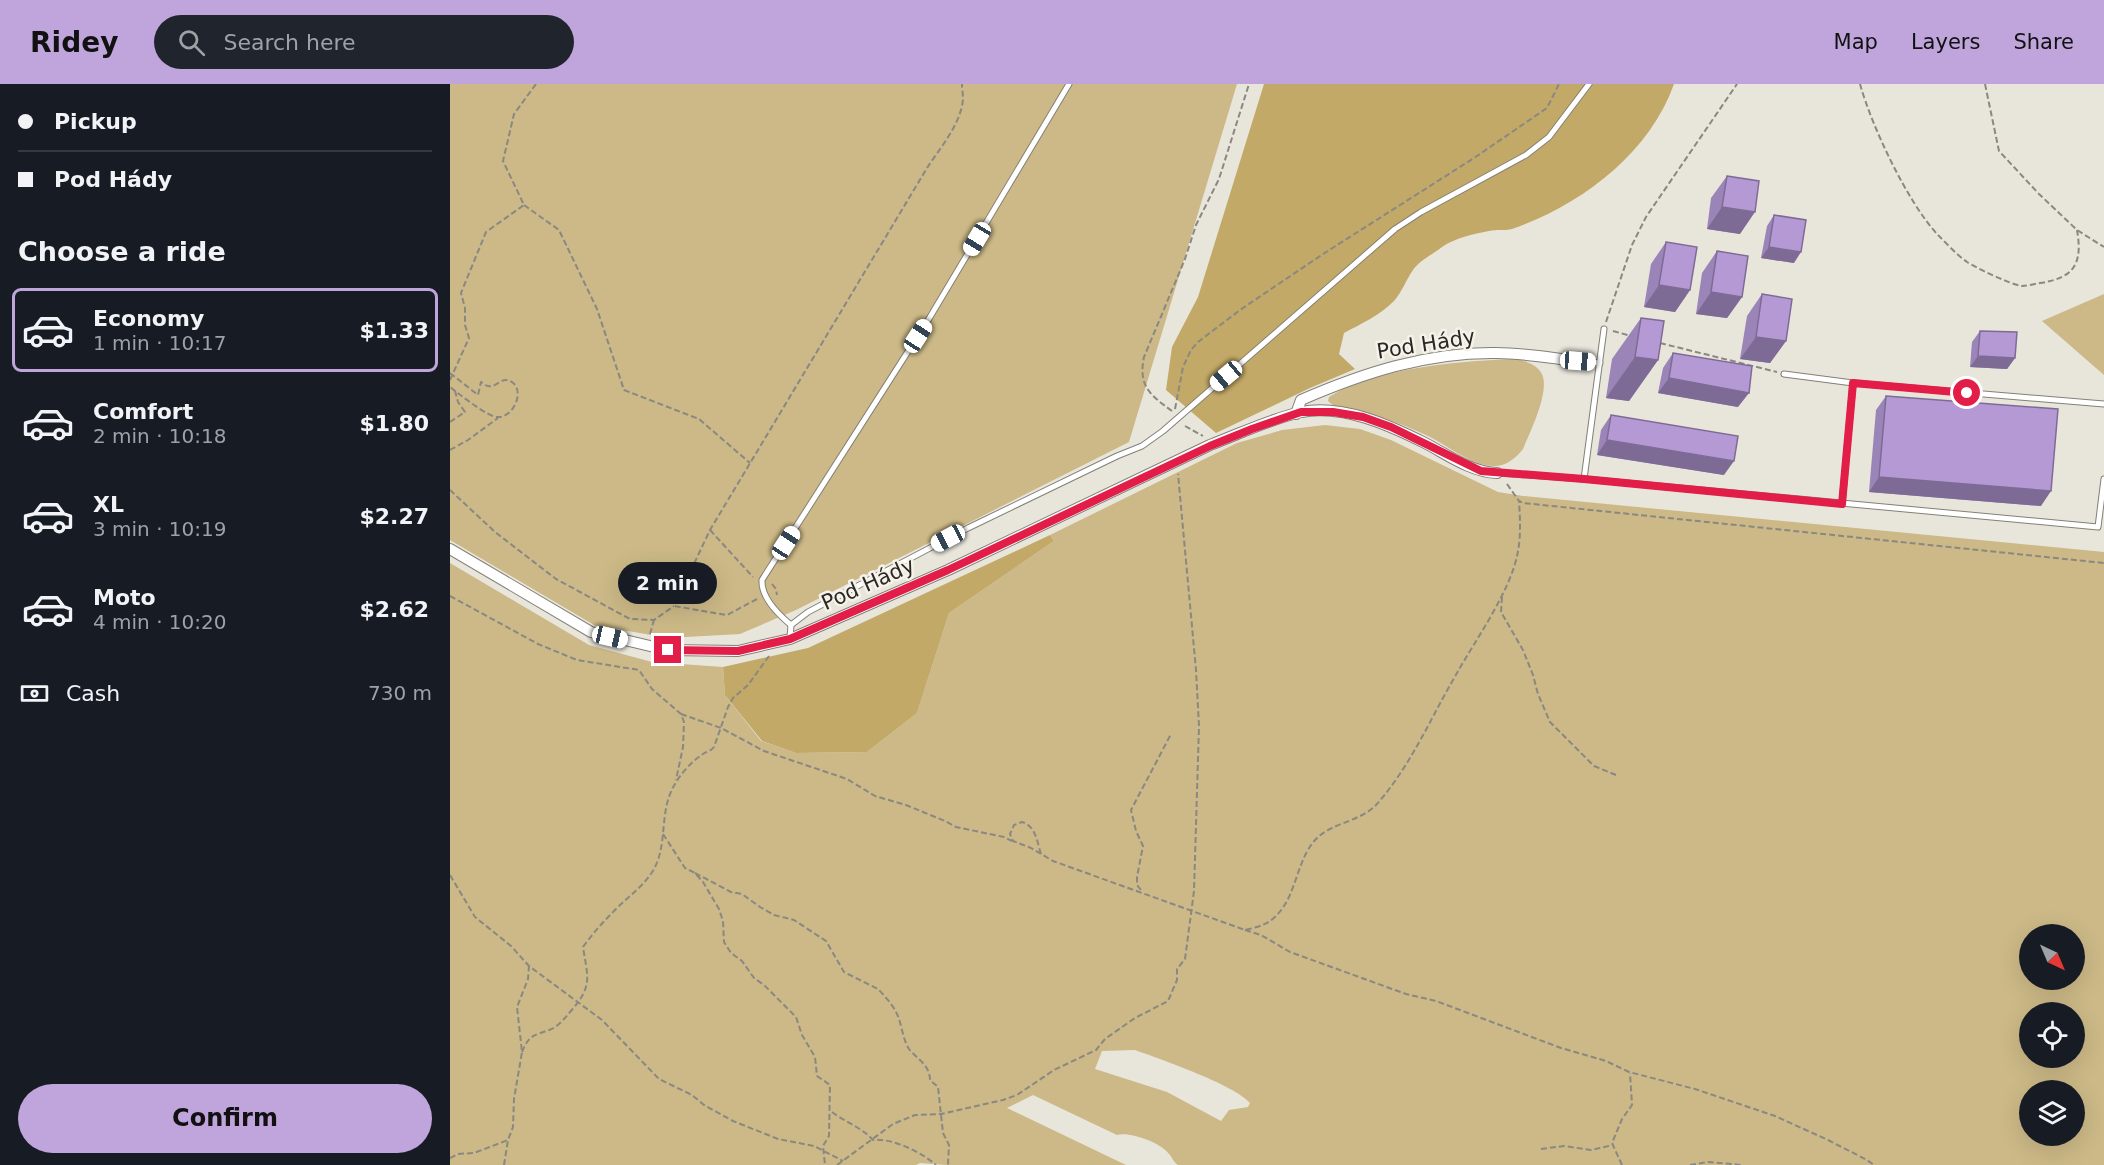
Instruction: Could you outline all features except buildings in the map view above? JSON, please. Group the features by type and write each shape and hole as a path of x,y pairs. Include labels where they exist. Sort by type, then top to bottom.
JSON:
{"street":[{"name":"Pod Hády","path":"1296,414 1301,400 1329,388 1365,374 1436,358 1496,353 1578,361"},
{"name":"Pod Hády","path":"450,549 591,632 668,650 738,651 790,639 948,570 1210,446 1296,414 1323,411 1363,417 1404,432 1474,468 1497,473"}],"lane":[{"path":"791,626 763,593 762,580 930,317 1069,84"},
{"path":"790,639 791,626 808,612 968,528 1142,446 1163,431 1395,229 1421,212 1527,155 1549,137 1589,84"},
{"path":"1584,479 1604,329"},
{"path":"1578,361 1600,363"},
{"path":"1784,374 1853,383 2104,404"},
{"path":"1842,504 1853,383"},
{"path":"1497,473 2101,527 2104,479"}],"path":[{"path":"536,84 514,114 503,161 524,205 559,230 597,309 624,390 699,419 750,464"},
{"path":"450,490 495,532 556,579 630,619 654,620 674,606 711,530 927,168 946,140 955,123 963,99 962,84"},
{"path":"1249,84 1219,179 1196,225 1185,259 1144,357 1142,367 1145,385 1153,397 1175,412 1183,367 1191,350 1198,342 1305,266 1474,158 1547,108 1559,84"},
{"path":"1638,338 1604,329 1632,245 1646,217 1737,84"},
{"path":"1860,84 1883,143 1906,190 1936,233 1967,262 2020,286 2055,281 2072,272 2079,258 2080,246 2077,230"},
{"path":"1985,84 1999,151 2038,194 2077,230 2104,248"},
{"path":"450,380 469,338 461,293 486,232 524,205"},
{"path":"1660,343 1784,374"},
{"path":"450,450 498,418 507,416 513,409 517,397 517,390 508,380 501,380 495,385 488,386 480,382 478,395 451,374"},
{"path":"450,387 489,416 498,418"},
{"path":"450,422 465,412 458,402 455,391"},
{"path":"1178,416 1186,427 1199,433 1210,446"},
{"path":"837,1165 893,1124 915,1115 941,1114 981,1107 1017,1095 1054,1070 1096,1050 1100,1044 1135,1018 1168,1001 1177,980 1177,969 1185,959 1194,891 1199,726 1182,510 1178,474 1171,464"},
{"path":"1497,473 1523,503 2104,563"},
{"path":"1245,930 1268,922 1281,911 1293,890 1307,850 1318,837 1374,807 1428,729 1455,676 1503,594 1518,552 1519,501"},
{"path":"711,530 748,573 762,580"},
{"path":"674,606 727,615 752,603 763,593"},
{"path":"1503,594 1501,612 1523,650 1550,722 1594,766 1616,775"},
{"path":"450,596 538,644 578,660 639,670 652,689 681,714 721,728 764,751 847,779 875,796 906,805 956,827 1004,837 1053,861 1261,935 1290,952 1406,994 1436,1001 1561,1048 1606,1061 1629,1072 1695,1089 1775,1116 1828,1140 1874,1165"},
{"path":"522,1052 528,1040 536,1034 559,1025 586,992 588,980 583,947 618,907 642,887 653,872 659,857 668,797 676,783 704,753 711,751 714,747 728,707 733,698 748,685 769,657 771,644"},
{"path":"676,783 683,747 684,722 681,714"},
{"path":"1143,892 1137,885 1143,846 1136,831 1131,810 1171,734"},
{"path":"1013,841 1010,834 1014,825 1022,822 1027,824 1033,830 1041,854"},
{"path":"663,834 686,868 731,892 742,894 774,915 795,920 826,941 844,972 882,993 897,1013 910,1049 922,1061 930,1075 930,1080 938,1087 943,1133 949,1145 948,1165"},
{"path":"694,873 703,882 719,909 723,921 724,942 731,953 796,1017 802,1035 815,1057 817,1076 830,1085 829,1136 823,1146 825,1165"},
{"path":"450,875 475,917 511,946 529,966 602,1020 659,1078 692,1095 704,1105 733,1121 778,1139 814,1146 843,1161"},
{"path":"504,1165 508,1140 513,1128 514,1099 522,1052 517,1007 528,979 529,966"},
{"path":"1622,1165 1613,1145 1616,1132 1632,1105 1629,1072"},
{"path":"831,1111 865,1131 873,1140"},
{"path":"873,1140 883,1139 908,1148 936,1165"},
{"path":"450,1158 458,1154 474,1153 508,1140"},
{"path":"1541,1149 1564,1146 1591,1150 1613,1145"},
{"path":"1690,1165 1708,1162 1743,1165"}],"shaded area":[{"path":"450,84 1237,84 1129,442 796,610 740,634 668,638 594,625 450,540"},
{"path":"1264,84 1674,84 1663,109 1648,133 1610,174 1587,191 1538,219 1512,229 1492,230 1453,241 1419,264 1389,306 1344,333 1339,354 1355,369 1216,433 1166,390 1172,347 1198,297"},
{"path":"2104,294 2104,375 2042,321"},
{"path":"1519,359 1540,371 1544,387 1535,421 1523,449 1513,459 1501,465 1492,466 1475,462 1430,437 1406,427 1371,414 1334,406 1328,401 1329,397 1348,387 1395,372 1473,361"},
{"path":"1325,425 1360,429 1391,440 1498,492 2104,552 2104,1165 1178,1165 1165,1150 1153,1142 1137,1136 1117,1135 1033,1095 1007,1108 1126,1165 920,1163 916,1165 450,1165 450,563 589,645 652,662 723,667 725,695 761,741 796,753 867,752 917,713 949,613 1054,541 1050,535 1237,443 1282,430","holes":["1135,1050 1214,1081 1229,1088 1250,1103 1248,1107 1229,1110 1221,1121 1167,1092 1095,1069 1102,1051"]},
{"path":"1050,535 1054,541 949,613 917,713 867,752 796,753 762,741 725,695 723,667 808,648"}],"route":[{"path":"668,650 738,651 790,639 948,570 1210,446 1301,412 1323,411 1363,417 1404,432 1481,471 1842,504 1853,383 1967,393"}]}
